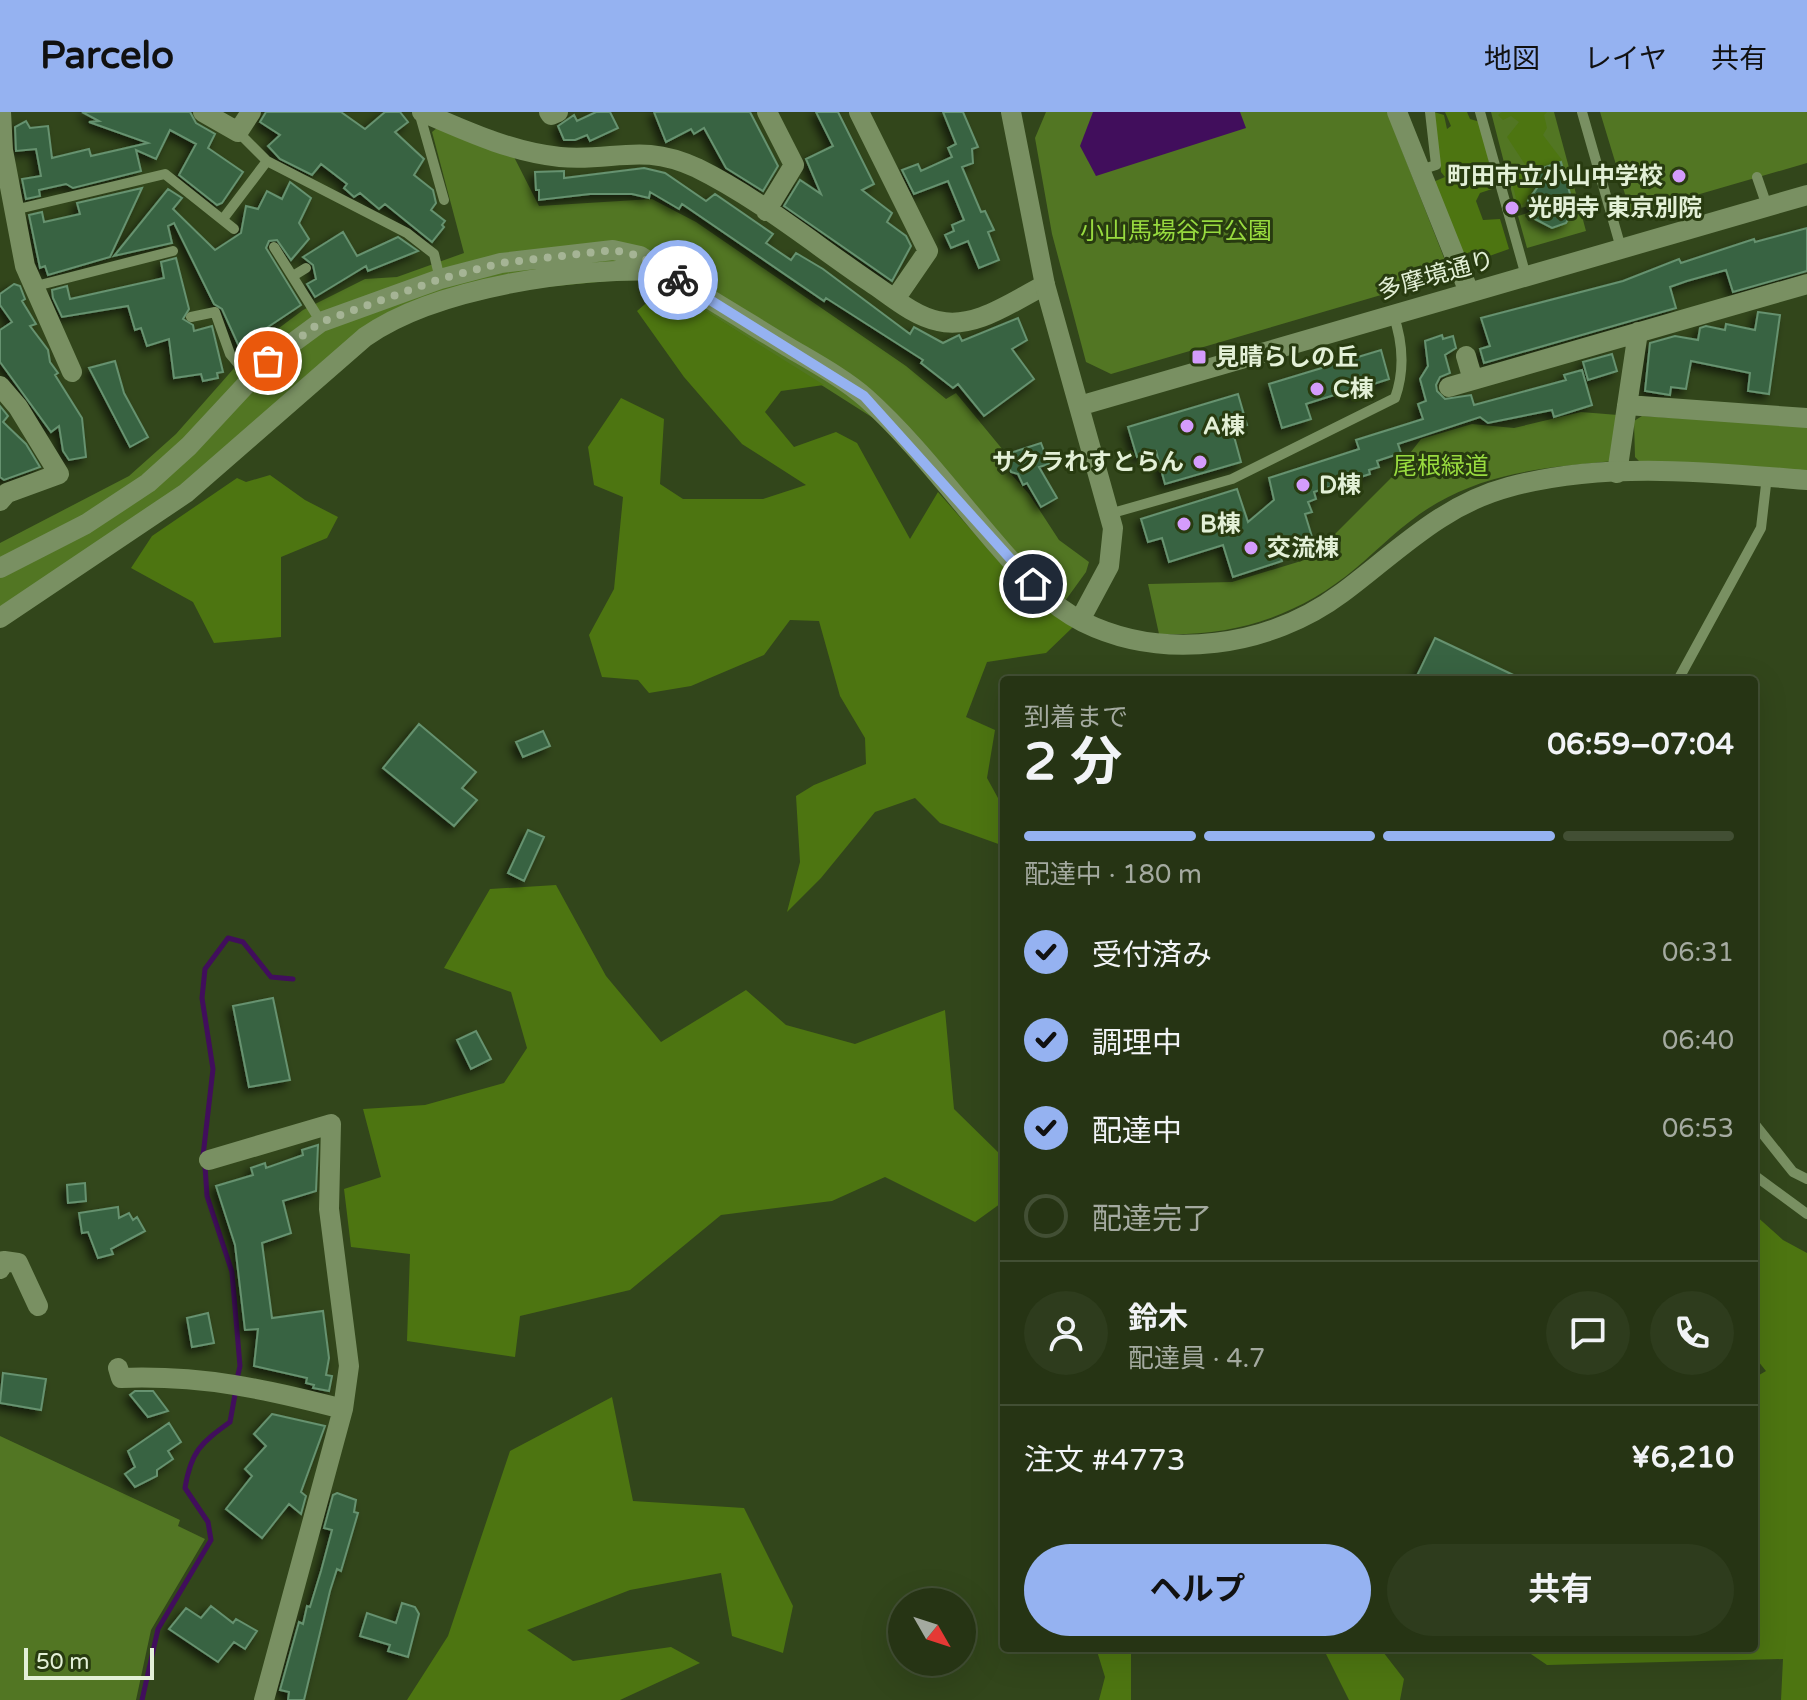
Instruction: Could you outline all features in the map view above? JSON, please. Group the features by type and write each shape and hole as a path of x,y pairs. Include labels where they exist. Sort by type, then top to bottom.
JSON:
{"street":[{"path":"1,112 2,149 25,266 36,286 48,324 72,372"},
{"path":"203,112 238,132 251,112"},
{"path":"421,112 469,133 534,153 563,157 621,152 664,156 701,170 921,315 959,323 979,318 1045,285"},
{"path":"549,112 551,115 558,112"},
{"path":"766,211 794,165 767,112"},
{"path":"859,112 928,251 895,299"},
{"path":"1011,112 1045,285 1109,514 1114,543 1109,566 1080,620"},
{"path":"1397,112 1469,292"},
{"name":"多摩境通り","path":"1079,406 1807,195"},
{"path":"0,568 86,524 167,468 250,378 290,342 321,322 476,268 552,256 626,251 864,396 1048,599 1080,620 1132,638 1176,645 1209,644 1266,631 1324,605 1420,530 1461,504 1529,482 1617,473 1711,472 1807,480"},
{"path":"552,256 550,267 554,279"},
{"path":"0,618 186,493 382,325 411,310 463,293 621,270 663,271"},
{"path":"1449,387 1807,284"},
{"path":"1617,473 1638,332"},
{"path":"1466,356 1473,380"},
{"path":"0,386 18,407 59,474 2,494"},
{"path":"1627,405 1807,418"},
{"path":"167,468 174,483 186,493"},
{"path":"0,610 0,618"},
{"path":"209,1160 331,1124 329,1209 349,1366 343,1409 264,1700"},
{"path":"0,1269 4,1261 18,1263 38,1306"},
{"path":"118,1368 121,1378 160,1376 249,1384 343,1409"}],"lane":[{"path":"421,112 444,200"},
{"path":"1420,170 1436,165 1430,112"},
{"path":"1480,112 1500,203 1526,276"},
{"path":"1582,112 1621,248"},
{"path":"238,132 267,161 407,233 434,254 440,279"},
{"path":"223,219 267,161"},
{"path":"14,210 165,174 234,229"},
{"path":"1757,177 1767,206"},
{"path":"274,247 321,322"},
{"path":"36,286 173,251"},
{"path":"293,276 306,268"},
{"path":"191,317 215,312 230,354 250,378"},
{"path":"1109,514 1232,479 1395,398 1401,383 1402,339 1393,314"},
{"path":"1680,676 1761,528 1767,476"},
{"path":"1758,1128 1793,1172 1807,1179"},
{"path":"1758,1178 1807,1214"}],"green space":[{"name":"小山馬場谷戸公園","path":"1046,112 1387,112 1448,268 1446,276 1111,374 1086,362 1052,234 1035,138"},
{"path":"1434,112 1444,115 1447,129 1451,126 1445,112 1467,112 1470,119 1480,122 1495,188 1480,193 1476,201 1483,220 1500,219 1509,249 1481,259 1469,252 1463,259 1433,182 1445,177 1441,172"},
{"path":"1491,112 1554,112 1586,231 1527,248 1518,216 1531,212 1533,218 1552,228 1566,223 1574,208 1569,189 1554,180 1566,175 1561,162 1528,201 1529,206 1516,209"},
{"path":"1502,112 1547,112 1544,115 1547,128 1543,135 1562,160 1533,169 1533,190 1523,205 1517,203 1508,165 1515,163 1521,169 1526,166 1507,137 1519,122 1511,116 1503,120 1498,115"},
{"name":"町田市立小山中学校","path":"1600,112 1807,112 1807,163 1631,214"},
{"path":"437,128 514,157 539,206 652,199 696,222 906,366 946,399 956,393 1003,450 993,454 1029,494 1059,540 1089,562 1086,572 1065,601 881,423 666,286 640,278 513,290 437,308 367,344 228,469 0,626 0,543 129,476 176,434 251,349 303,310 365,279 397,277 464,253 432,132"},
{"path":"666,286 824,385 781,391 765,412 794,447 836,432 857,443 910,539 938,492 1024,590 1073,627 1046,653 987,662 966,717 995,730 987,778 1000,802 1000,845 940,823 915,798 875,812 821,878 787,912 800,862 796,796 814,785 866,764 865,738 840,696 819,621 790,620 764,655 691,686 649,693 638,680 602,677 589,635 614,589 623,497 594,485 588,447 621,398 664,419 660,484 683,499 763,499 806,485 742,444 684,377 637,311"},
{"name":"尾根緑道","path":"1581,412 1618,415 1614,461 1523,472 1479,484 1426,510 1334,585 1288,611 1213,632 1159,634 1148,584 1232,582 1311,558 1390,479 1421,439 1472,424 1514,428"},
{"path":"1642,416 1807,426 1807,473 1639,461 1635,457 1634,421"},
{"path":"270,475 305,500 338,517 327,538 281,557 281,637 214,643 193,602 131,568 152,536 237,478 246,482"},
{"path":"556,885 606,976 661,1042 746,990 786,1025 855,1044 945,1010 954,1109 1000,1154 1000,1204 975,1222 885,1177 832,1201 721,1215 630,1290 520,1316 515,1357 407,1341 410,1254 351,1247 344,1189 381,1177 363,1109 425,1105 504,1083 527,1048 511,992 444,968 490,889"},
{"path":"1758,1218 1783,1240 1807,1253 1807,1700 1781,1700 1783,1659 1547,1665 1528,1652 1758,1652 1758,1376 1766,1371 1758,1361"},
{"path":"612,1397 633,1501 744,1508 793,1606 783,1653 732,1636 721,1573 630,1590 527,1630 573,1661 671,1647 700,1663 620,1700 407,1700 448,1636 510,1451"},
{"path":"0,1436 180,1520 178,1526 205,1539 151,1630 136,1700 0,1700"},
{"path":"1097,1652 1131,1652 1131,1700 1099,1700 1105,1677"},
{"path":"1325,1652 1383,1652 1404,1679 1400,1700 1349,1700"}],"shaded area":[{"path":"1093,112 1240,112 1246,128 1096,176 1080,146"}],"building":[{"path":"82,112 190,112 196,123 215,134 208,148 243,172 222,203 217,205 179,175 196,144 170,130 156,159 136,150 141,171 73,188 66,184 39,190 40,196 26,199 22,179 41,176 36,149 16,151 15,127 26,121 30,128 48,126 52,158 89,149 91,156 148,143 89,122 99,121"},
{"path":"266,112 341,112 365,129 385,112 400,112 408,122 395,132 424,159 414,175 433,190 436,203 431,210 445,221 444,227 432,242 385,204 379,209 360,193 354,197 344,188 347,184 321,164 312,175 280,159 268,146 280,135 260,122"},
{"path":"596,112 610,112 618,128 590,141 587,135 564,140 558,126 574,115 577,121"},
{"path":"654,112 750,112 778,166 763,191 726,168 704,128 694,134 691,129 666,142"},
{"path":"816,112 838,112 874,184 862,190 892,213 887,222 906,236 911,246 892,281 784,206 800,180 821,194 806,159 833,146"},
{"path":"943,112 963,112 978,147 972,149 973,163 962,167 981,212 985,211 994,230 988,232 999,260 979,268 968,241 951,248 945,235 954,231 952,225 964,220 948,181 914,194 902,170 918,164 921,171 952,157 948,148 956,144"},
{"path":"1561,162 1574,208 1566,223 1552,228 1533,218 1528,201 1539,185 1534,171"},
{"path":"644,168 665,173 706,201 715,194 773,234 766,243 791,260 796,253 823,269 910,334 914,327 943,343 959,335 962,341 1018,318 1027,340 1012,349 1034,379 984,416 958,384 953,388 921,363 923,360 826,298 824,301 682,204 679,209 650,192 649,198 632,194 590,194 539,200 539,190 536,190 535,172 564,171 564,178"},
{"path":"290,182 311,198 299,223 309,239 291,260 277,240 269,241 266,248 301,305 250,339 253,345 241,351 222,309 214,304 174,223 168,226 172,243 114,256 168,189 182,198 173,209 215,250 241,233 246,206 258,209 267,191 282,199"},
{"path":"142,188 110,257 48,275 45,266 40,268 29,215 42,212 44,222 80,214 77,203"},
{"path":"1807,228 1807,271 1733,292 1726,270 1687,281 1670,287 1676,308 1484,363 1480,349 1490,346 1481,318 1623,281 1679,259 1681,263 1754,239 1755,242"},
{"path":"343,232 357,256 398,237 418,251 368,271 366,266 315,297 307,284 316,279 313,265 303,257"},
{"path":"176,258 189,309 183,319 193,325 194,331 212,326 223,372 217,373 218,378 203,381 201,374 174,378 169,339 147,346 141,328 135,330 128,306 62,317 53,298 52,290 67,286 70,299 164,278 161,262"},
{"path":"14,284 20,286 25,299 22,301 36,324 30,326 48,350 50,362 58,373 55,375 82,418 86,457 69,460 63,451 59,426 51,432 0,362 0,330 12,322 0,305 0,294"},
{"path":"1758,312 1780,315 1769,394 1748,391 1750,373 1691,361 1686,389 1671,387 1670,395 1645,391 1650,343 1675,336 1698,340 1700,328 1706,326 1725,330 1726,324 1755,330"},
{"path":"1442,335 1443,339 1453,336 1456,348 1445,355 1450,373 1440,377 1436,385 1437,391 1445,399 1471,395 1474,405 1566,380 1564,375 1582,370 1592,405 1554,417 1552,410 1488,423 1480,417 1398,444 1401,453 1377,461 1379,467 1369,470 1370,474 1314,492 1316,499 1308,502 1312,512 1305,514 1313,540 1279,551 1282,561 1233,577 1223,545 1169,562 1162,538 1148,542 1141,519 1237,489 1248,522 1274,500 1269,478 1359,449 1356,440 1423,419 1418,404 1426,401 1420,379 1428,366 1425,341"},
{"name":"C棟","path":"1381,350 1389,379 1364,387 1366,392 1352,397 1350,390 1306,404 1311,419 1282,428 1269,384"},
{"path":"1612,354 1617,371 1588,380 1583,362"},
{"path":"115,361 124,393 148,437 130,447 89,368"},
{"path":"1238,394 1247,425 1232,429 1241,462 1165,484 1156,451 1137,457 1128,427"},
{"path":"0,406 8,416 3,422 26,444 40,467 4,480 0,477"},
{"path":"1041,443 1049,464 1039,467 1057,498 1041,507 1027,483 1023,485 1018,474 1011,472 1004,455"},
{"path":"1435,638 1516,676 1417,676"},
{"path":"419,724 476,772 462,788 477,800 454,826 383,768"},
{"path":"543,731 550,746 523,757 516,742"},
{"path":"528,830 544,837 524,881 508,873"},
{"path":"273,998 290,1080 249,1087 233,1006"},
{"path":"476,1031 491,1059 471,1069 457,1040"},
{"path":"318,1145 316,1191 283,1201 291,1233 262,1243 272,1318 323,1311 329,1358 326,1375 332,1376 329,1391 313,1388 314,1385 306,1383 307,1378 254,1366 258,1329 245,1330 235,1245 216,1186 253,1175 251,1168 265,1163 266,1168 303,1155 302,1150"},
{"path":"85,1183 86,1201 68,1203 67,1185"},
{"path":"118,1207 119,1218 129,1213 133,1220 137,1217 145,1231 111,1249 113,1254 98,1258 88,1232 82,1233 79,1213"},
{"path":"208,1313 214,1343 192,1347 187,1318"},
{"path":"3,1373 46,1379 41,1410 0,1403"},
{"path":"135,1391 153,1391 168,1411 148,1417 130,1395"},
{"path":"272,1414 325,1426 301,1492 306,1496 301,1514 289,1504 262,1538 226,1509 252,1476 245,1469 266,1446 254,1434"},
{"path":"169,1423 181,1442 168,1451 173,1459 157,1470 157,1476 135,1487 125,1474 135,1467 128,1451"},
{"path":"337,1493 356,1500 354,1512 358,1513 341,1571 337,1569 330,1591 304,1700 288,1700 289,1692 280,1690 299,1622 303,1624 321,1571 332,1530 324,1528 333,1495"},
{"path":"402,1603 415,1607 419,1614 408,1657 388,1651 390,1645 360,1636 367,1613 396,1623"},
{"path":"211,1606 233,1623 236,1619 257,1631 245,1649 234,1642 218,1662 169,1629 186,1608 201,1618"}],"waterway":[{"path":"203,1156 213,1069 202,998 205,969 228,938 243,942 271,977 293,979"},
{"path":"205,1166 207,1196 232,1272 240,1366 237,1379"},
{"path":"142,1700 158,1629 211,1540 208,1522 185,1488 190,1465 205,1442 230,1422 236,1389"}],"way so far":[{"path":"268,361 321,322 440,279 501,263 626,251 640,256 678,280"}],"place":[{"name":"町田市立小山中学校","path":"1679,176"},
{"name":"光明寺 東京別院","path":"1512,208"},
{"name":"見晴らしの丘","path":"1199,357"},
{"name":"C棟","path":"1317,389"},
{"name":"A棟","path":"1187,426"},
{"name":"サクラれすとらん","path":"1200,462"},
{"name":"D棟","path":"1303,485"},
{"name":"B棟","path":"1184,524"},
{"name":"交流棟","path":"1251,548"}],"route":[{"path":"678,280 864,396 1033,584"}]}
